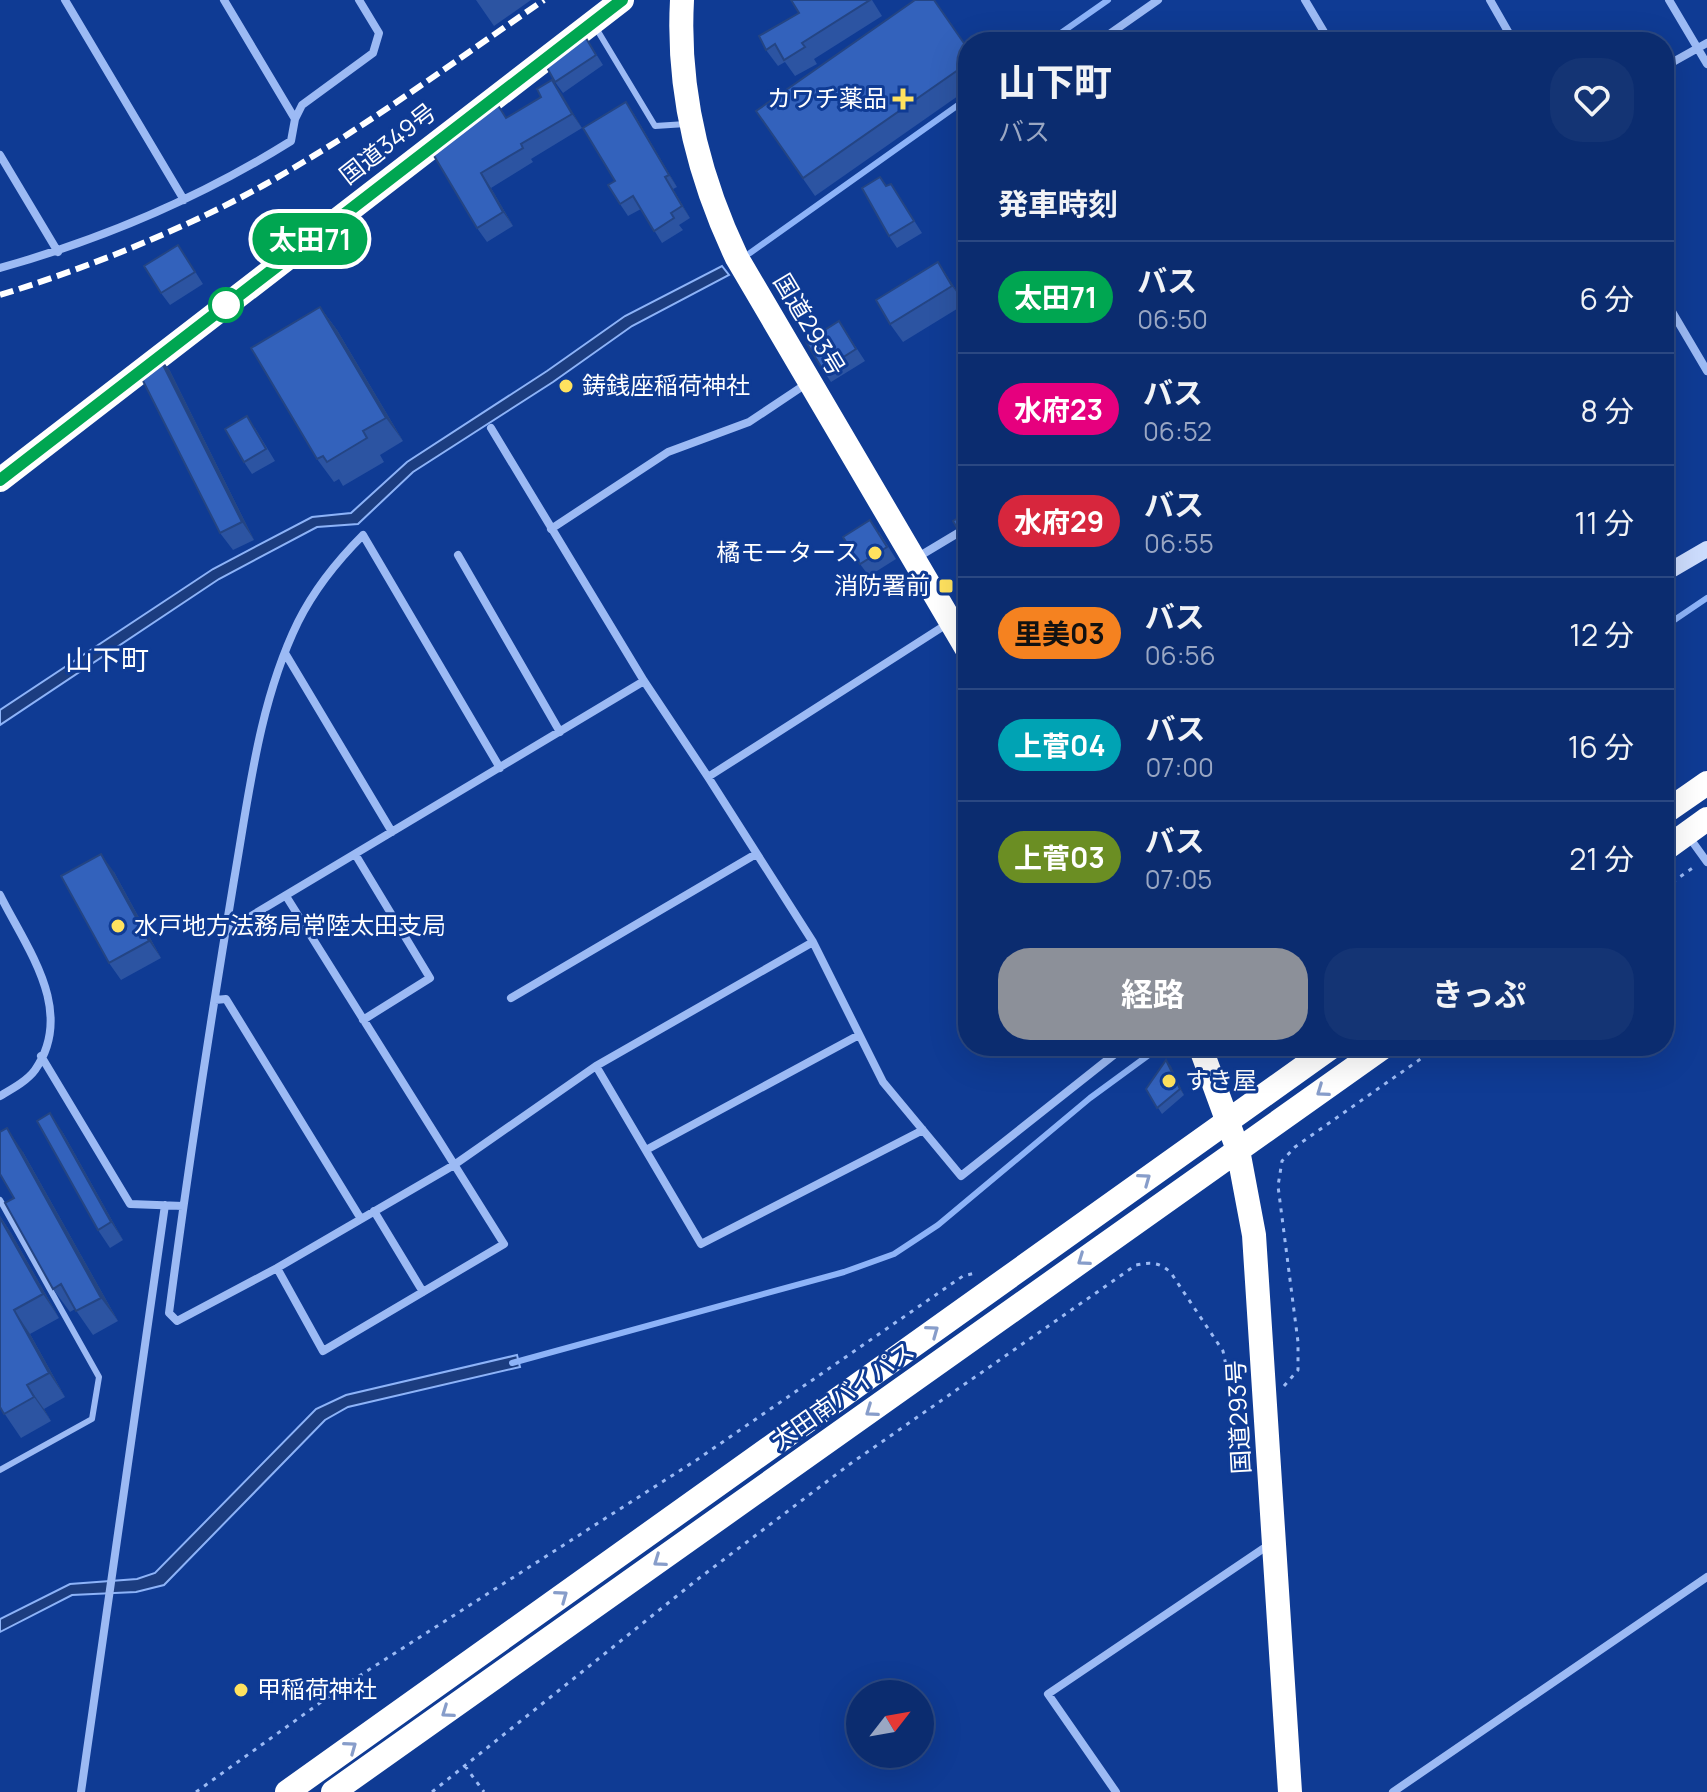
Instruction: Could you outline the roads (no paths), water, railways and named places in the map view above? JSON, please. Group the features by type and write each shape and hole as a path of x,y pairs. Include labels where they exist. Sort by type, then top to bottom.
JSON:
{"highway":[{"name":"国道349号","path":"0,480 622,0"},
{"name":"国道293号","path":"682,0 680,35 690,124 702,173 723,230 958,633"},
{"path":"1674,803 1707,783"},
{"path":"1674,843 1707,819"},
{"name":"国道293号","path":"1204,1056 1238,1150 1254,1235 1290,1792"},
{"name":"太田南バイパス","path":"287,1792 1319,1056"},
{"name":"太田南バイパス","path":"333,1792 1371,1056"}],"street":[{"path":"65,0 184,200"},
{"path":"224,0 295,119"},
{"path":"0,268 58,252 163,211 240,173 291,141 295,119 302,105 373,53 379,33 359,0"},
{"path":"1112,32 1158,0"},
{"path":"1305,0 1323,31"},
{"path":"1490,0 1508,32"},
{"path":"1669,0 1707,64"},
{"path":"1674,61 1707,43"},
{"path":"0,155 58,252"},
{"path":"1674,314 1707,371"},
{"path":"551,529 668,452 749,422 810,382"},
{"path":"491,428 644,681 813,942 883,1082 961,1176 1112,1056"},
{"path":"914,559 958,533"},
{"path":"500,768 363,535 330,568 299,621 285,653 259,739 183,1206 169,1313 177,1321 277,1268 454,1165 596,1066 813,942"},
{"path":"1674,567 1707,549"},
{"path":"458,555 560,732"},
{"path":"708,777 951,621"},
{"path":"285,653 392,832"},
{"path":"226,931 644,681"},
{"path":"1687,834 1706,861"},
{"path":"355,854 430,978 363,1020"},
{"path":"511,998 756,854"},
{"path":"0,895 43,977 53,1016 49,1038 35,1070 0,1096"},
{"path":"277,1268 323,1351 504,1244 286,896"},
{"path":"215,1000 226,999 361,1219"},
{"path":"646,1150 859,1035"},
{"path":"41,1056 130,1204 183,1206"},
{"path":"596,1066 701,1244 923,1130"},
{"path":"81,1792 165,1205"},
{"path":"374,1211 423,1292"},
{"path":"1116,1792 1048,1694 1274,1541"},
{"path":"1393,1792 1707,1577"}],"lane":[{"path":"592,21 655,126 690,124"},
{"path":"0,1200 99,1377 92,1419 0,1470"}],"water":[{"path":"722,266 729,275 632,326 553,382 413,472 358,524 317,527 219,579 0,725 0,710 213,569 312,517 351,513 407,462 625,316"},
{"path":"517,1355 520,1367 348,1407 325,1420 164,1585 136,1592 72,1595 0,1632 0,1619 70,1584 137,1579 155,1573 316,1409 346,1395"}],"waterway":[{"path":"1062,32 1108,0"},
{"path":"750,253 958,105"},
{"path":"1674,620 1707,598"},
{"path":"512,1363 844,1272 894,1254 938,1225 1090,1098 1147,1056"}],"railway":[{"path":"0,295 135,246 202,217 264,185 371,119 544,0"}],"place":[{"name":"カワチ薬品","path":"903,99"},
{"name":"鋳銭座稲荷神社","path":"566,386"},
{"name":"橘モータース","path":"875,553"},
{"name":"消防署前","path":"946,586"},
{"name":"水戸地方法務局常陸太田支局","path":"118,926"},
{"name":"すき屋","path":"1169,1081"},
{"name":"甲稲荷神社","path":"241,1690"}],"district":[{"name":"山下町","path":"107,660"}]}
